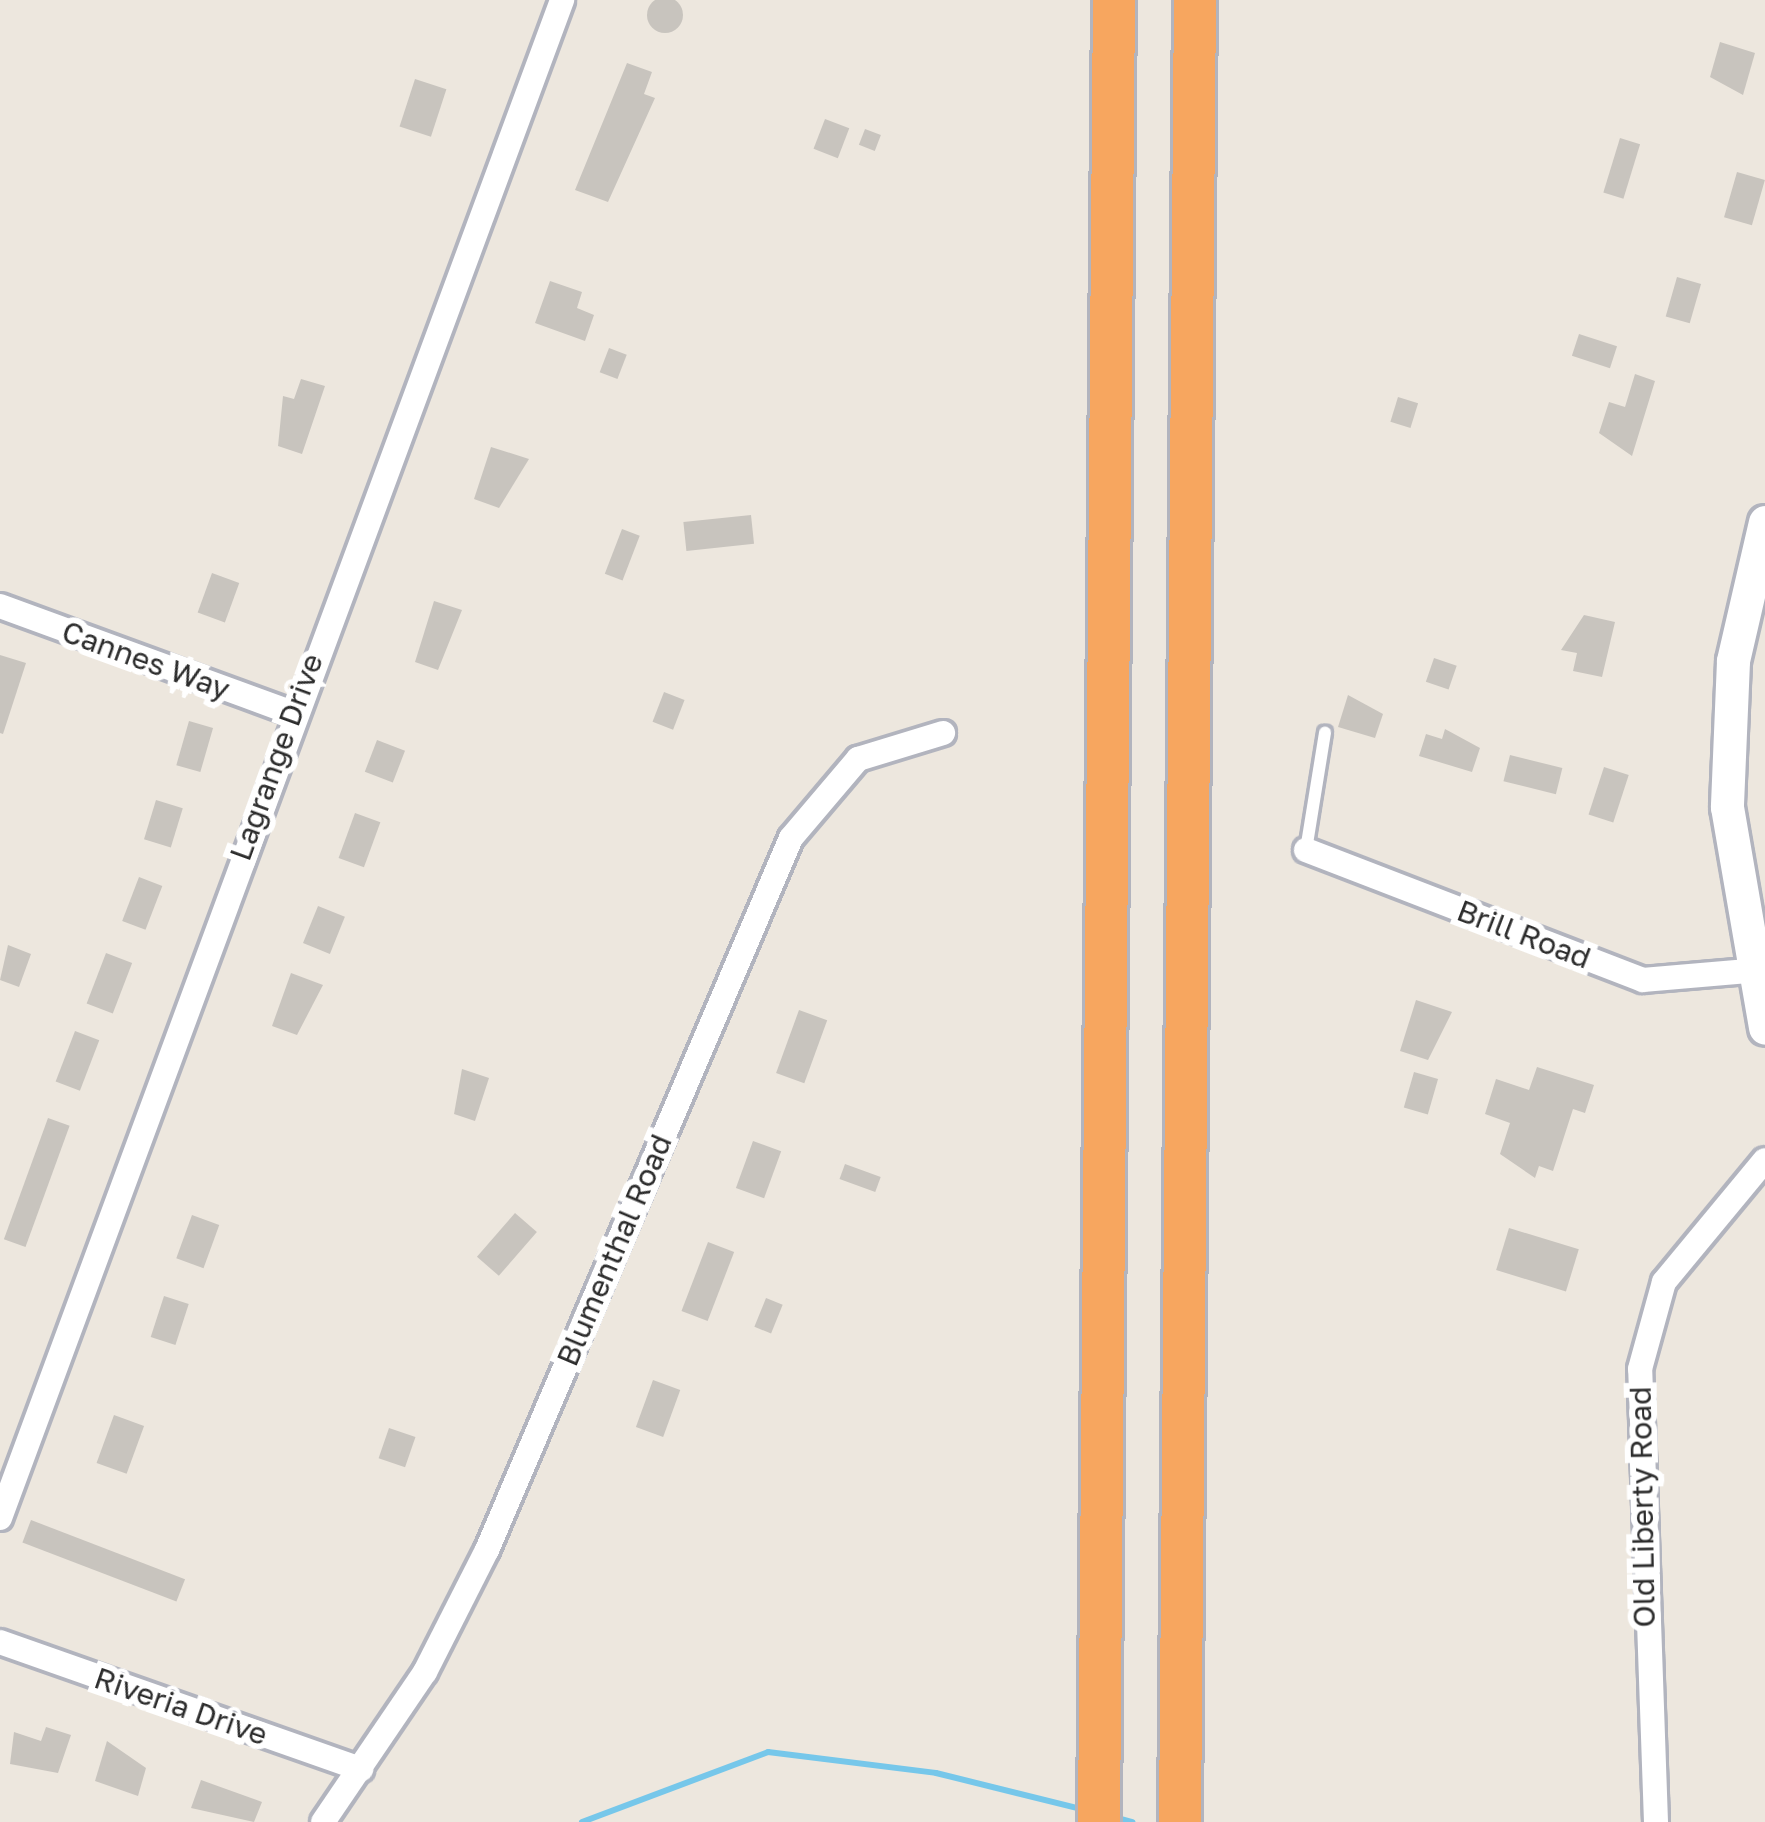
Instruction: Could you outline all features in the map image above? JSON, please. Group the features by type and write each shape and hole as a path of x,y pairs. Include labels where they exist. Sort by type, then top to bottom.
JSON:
{"highway":[{"path":"1099,1822 1114,0"},
{"path":"1180,1822 1195,0"}],"street":[{"name":"Lagrange Drive","path":"0,1518 292,713 562,0"},
{"path":"1765,522 1732,661 1726,807 1748,971 1765,1028"},
{"name":"Cannes Way","path":"0,606 292,713"},
{"name":"Blumenthal Road","path":"323,1822 420,1680 791,838 858,759 943,733"},
{"name":"Brill Road","path":"1306,850 1643,980 1748,971"},
{"name":"Old Liberty Road","path":"1656,1822 1640,1369 1664,1282 1765,1160"},
{"name":"Riveria Drive","path":"0,1642 362,1769"}],"lane":[{"path":"1306,850 1325,734"}],"building":[{"path":"665,-3 678,2 683,15 678,28 665,33 652,28 647,15 652,2"},
{"path":"1720,42 1755,53 1743,95 1710,77"},
{"path":"627,63 652,72 644,94 655,98 608,202 575,190"},
{"path":"415,79 446,89 431,137 400,127"},
{"path":"825,119 849,128 838,158 814,149"},
{"path":"865,129 881,135 875,151 859,145"},
{"path":"1620,138 1640,144 1623,199 1603,193"},
{"path":"1737,172 1765,180 1752,225 1724,217"},
{"path":"1677,277 1701,284 1690,323 1666,316"},
{"path":"550,281 582,292 577,308 594,315 585,341 535,323"},
{"path":"1579,334 1617,346 1610,368 1572,356"},
{"path":"609,348 627,355 617,379 600,372"},
{"path":"1635,374 1655,381 1632,456 1599,433 1609,402 1625,407"},
{"path":"301,379 325,386 302,454 278,446 283,396 294,399"},
{"path":"1398,397 1418,403 1410,428 1390,422"},
{"path":"491,447 529,459 499,508 474,499"},
{"path":"751,515 754,544 686,551 683,522"},
{"path":"622,529 640,536 623,581 605,574"},
{"path":"212,573 239,583 225,622 198,612"},
{"path":"434,601 462,610 438,670 415,662"},
{"path":"1584,615 1615,622 1602,677 1573,671 1577,653 1561,650"},
{"path":"0,655 26,663 3,734 0,733"},
{"path":"1434,658 1457,666 1449,689 1426,682"},
{"path":"664,692 685,700 673,730 653,722"},
{"path":"1348,695 1383,714 1375,738 1338,727"},
{"path":"189,721 213,728 200,772 176,765"},
{"path":"1445,729 1480,748 1472,772 1419,756 1426,734 1442,739"},
{"path":"377,740 405,751 393,782 365,772"},
{"path":"1510,755 1562,768 1556,794 1503,781"},
{"path":"1604,767 1629,775 1613,823 1589,815"},
{"path":"156,800 183,808 171,847 144,839"},
{"path":"355,813 380,822 364,867 339,858"},
{"path":"139,877 162,886 145,930 122,921"},
{"path":"318,906 345,917 330,954 303,943"},
{"path":"8,945 31,954 19,987 0,980"},
{"path":"106,953 132,963 113,1013 87,1003"},
{"path":"291,973 323,985 297,1035 272,1026"},
{"path":"1416,1000 1452,1012 1428,1060 1400,1051"},
{"path":"799,1010 827,1020 804,1083 776,1073"},
{"path":"75,1031 99,1040 80,1091 56,1081"},
{"path":"1537,1067 1594,1085 1585,1113 1573,1109 1553,1171 1539,1166 1535,1178 1500,1154 1510,1123 1485,1114 1496,1079 1529,1090"},
{"path":"462,1069 489,1078 475,1121 454,1114"},
{"path":"1414,1072 1438,1079 1428,1114 1404,1108"},
{"path":"48,1118 70,1126 25,1247 4,1239"},
{"path":"753,1141 781,1151 764,1198 736,1188"},
{"path":"845,1164 881,1177 875,1192 840,1179"},
{"path":"515,1213 537,1232 499,1276 477,1257"},
{"path":"192,1215 219,1225 204,1268 176,1258"},
{"path":"1509,1228 1579,1249 1566,1291 1496,1270"},
{"path":"708,1242 734,1252 708,1321 681,1311"},
{"path":"164,1296 189,1304 175,1345 151,1337"},
{"path":"766,1298 783,1305 771,1333 754,1327"},
{"path":"653,1380 680,1390 663,1437 636,1427"},
{"path":"114,1415 144,1426 127,1474 97,1463"},
{"path":"389,1428 415,1437 405,1467 379,1458"},
{"path":"31,1520 185,1579 176,1602 22,1542"},
{"path":"46,1727 71,1735 58,1773 10,1764 14,1732 41,1741"},
{"path":"107,1741 146,1768 138,1796 95,1781"},
{"path":"201,1780 262,1802 254,1822 191,1808"}],"waterway":[{"path":"582,1822 768,1752 936,1773 1081,1809"},
{"path":"1117,1818 1132,1822"}]}
